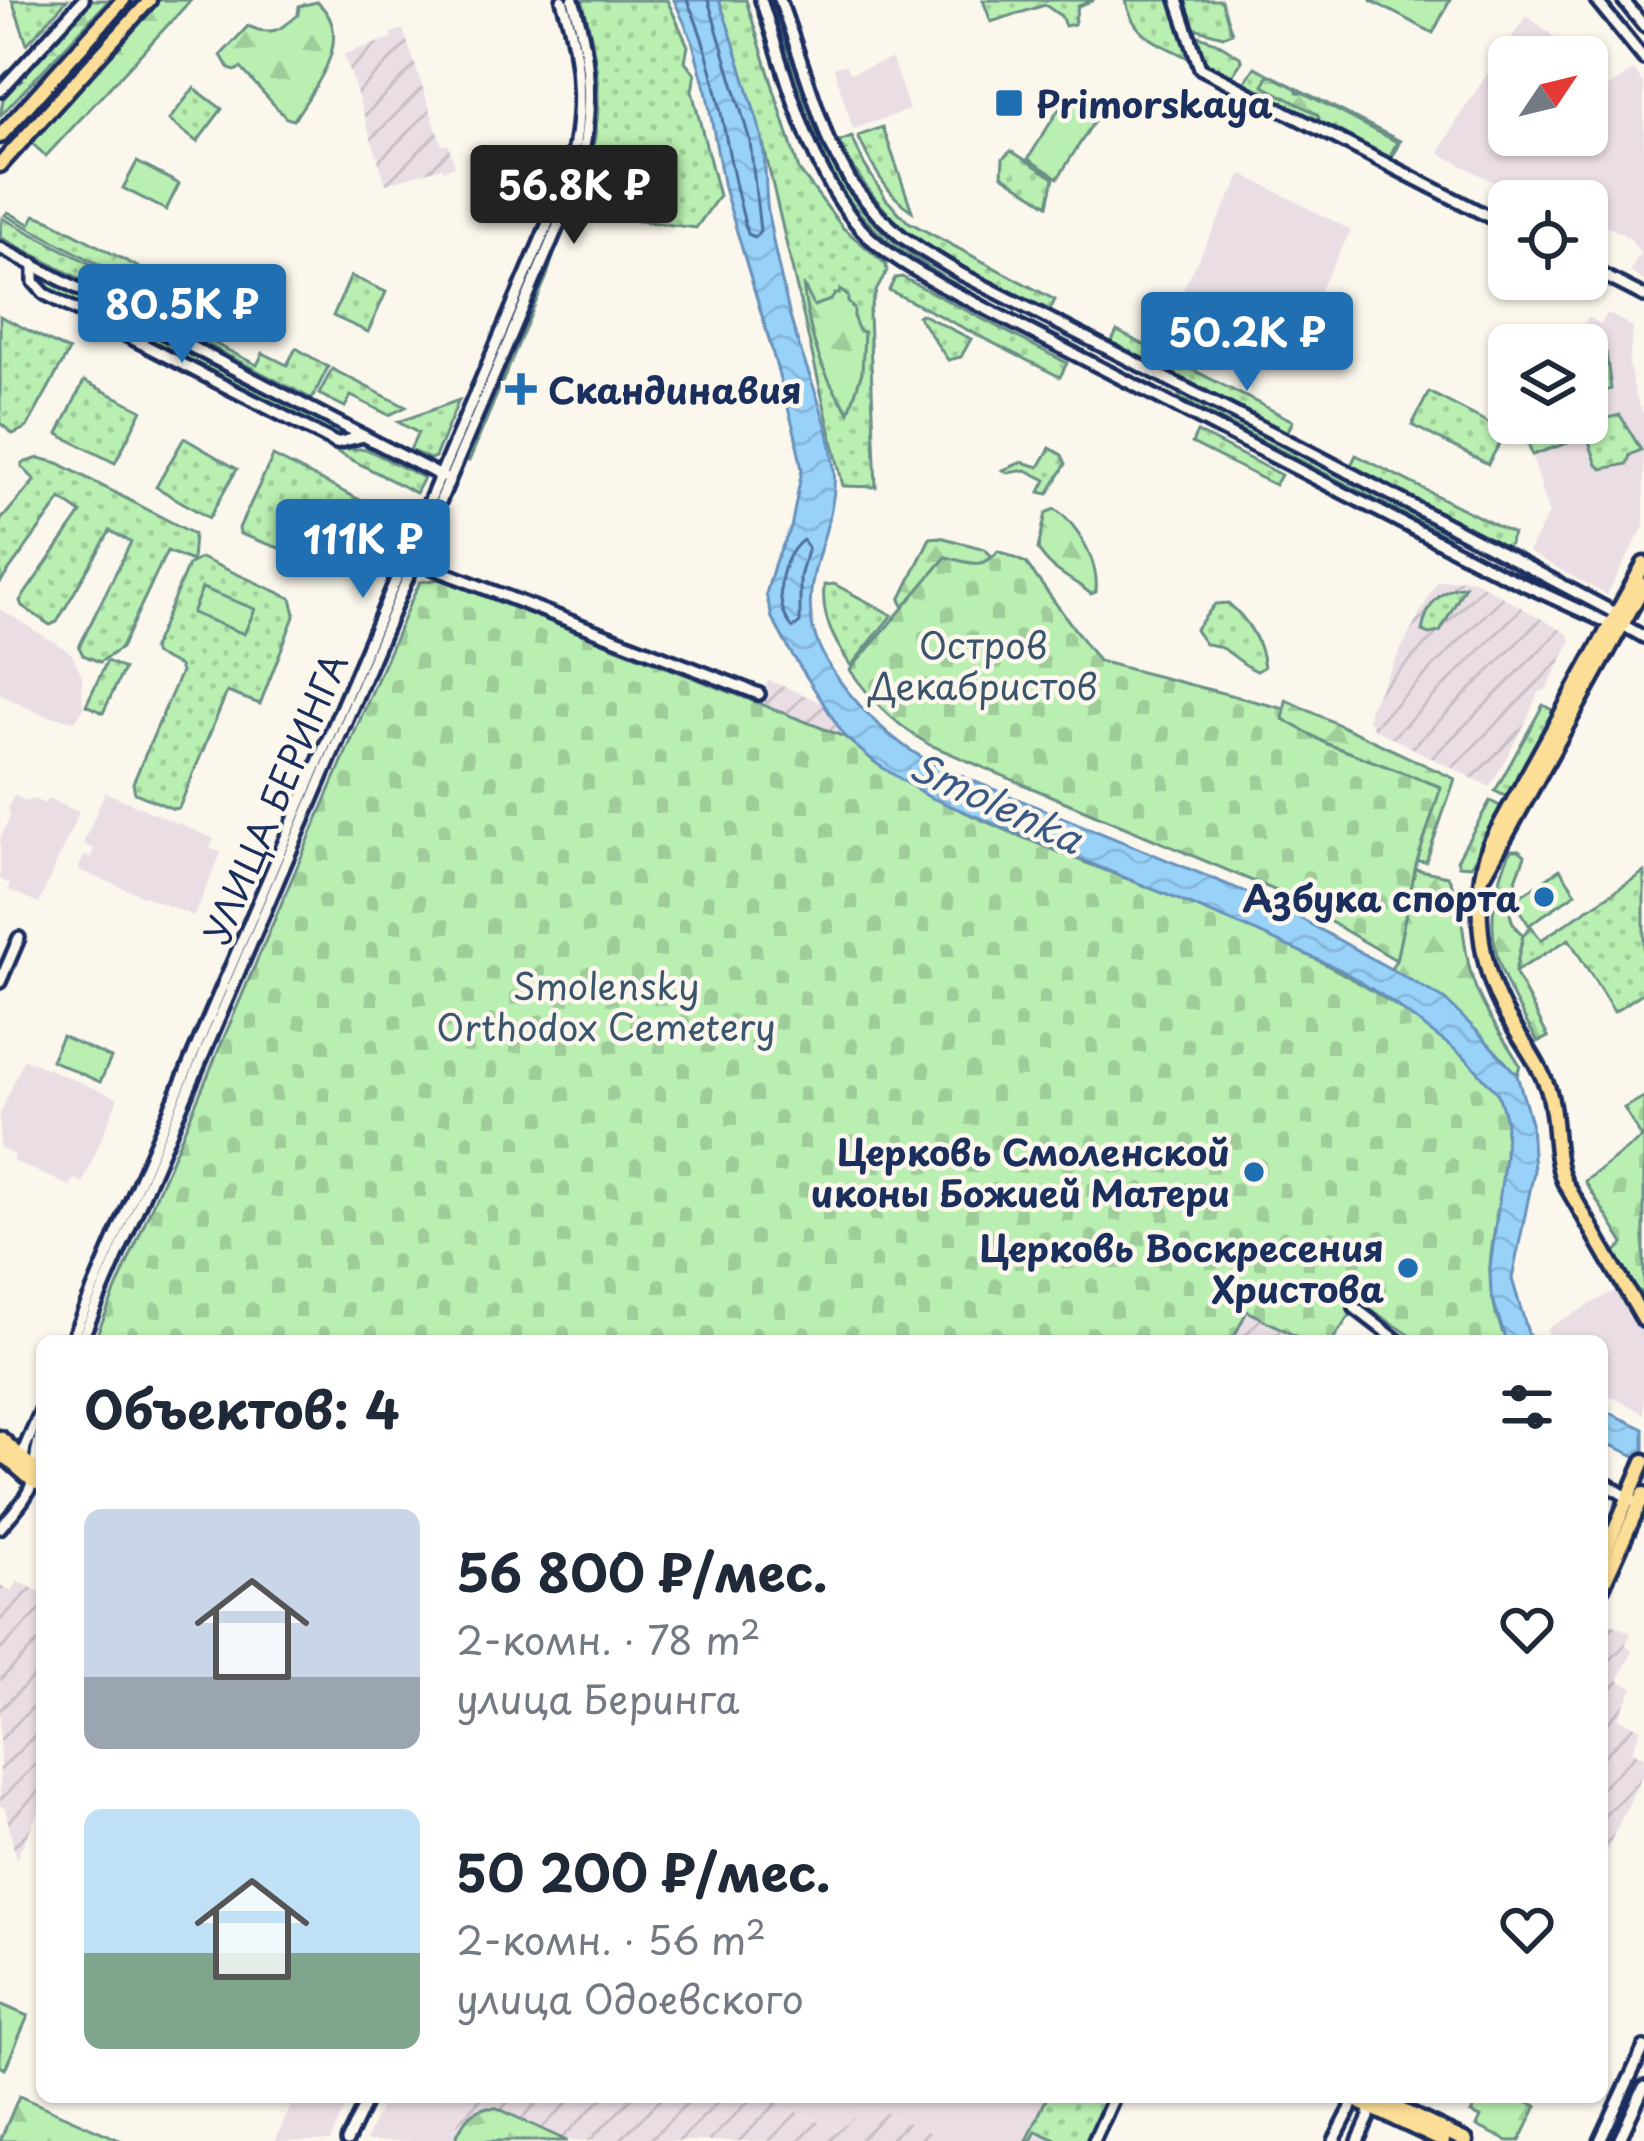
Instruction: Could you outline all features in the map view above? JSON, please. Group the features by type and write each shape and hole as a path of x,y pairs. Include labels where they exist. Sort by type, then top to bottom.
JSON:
{"main road":[{"path":"0,136 123,0"},
{"path":"0,165 149,0"},
{"path":"1644,564 1484,874 1480,919 1492,984 1547,1084 1564,1181 1640,1304 1644,1320"},
{"path":"1616,622 1644,585"},
{"path":"0,1438 36,1474"},
{"path":"0,1452 36,1475"},
{"path":"1608,1573 1639,1501 1644,1461"},
{"path":"1608,1550 1639,1501"},
{"path":"1370,2103 1443,2141"},
{"path":"1372,2103 1466,2141"}],"street":[{"path":"0,91 83,0"},
{"name":"УЛИЦА БЕРИНГА","path":"84,1335 446,478 569,170 579,73 562,0"},
{"name":"УЛИЦА БЕРИНГА","path":"446,478 578,175 589,121 589,75 573,0"},
{"path":"761,0 822,171 868,235 938,284 1167,403 1453,550 1616,622"},
{"path":"780,0 838,161 877,214 901,236 961,274 1462,532 1644,637"},
{"path":"1177,0 1200,68 1488,216"},
{"path":"1596,0 1644,59"},
{"path":"1623,0 1644,26"},
{"path":"0,248 446,478"},
{"path":"34,264 34,282 45,294 336,443 364,436"},
{"path":"1608,278 1644,296"},
{"path":"1167,403 1177,383"},
{"path":"1453,550 1462,532"},
{"path":"411,560 759,694"},
{"name":"УЛИЦА БЕРИНГА","path":"73,1335 411,560"},
{"path":"0,982 19,938"},
{"path":"1355,1308 1390,1335"},
{"path":"23,1459 36,1424"},
{"path":"0,1528 36,1480"},
{"path":"1608,1484 1639,1501"},
{"path":"1600,2141 1644,2047"},
{"path":"1619,2141 1644,2087"},
{"path":"347,2141 365,2103"},
{"path":"1094,2141 1111,2103"},
{"path":"1334,2141 1359,2103"},
{"path":"1358,2141 1369,2116 1364,2103"}],"shaded area":[{"path":"1526,16 1552,36 1513,36"},
{"path":"403,29 442,145 448,144 455,166 386,184 344,54 392,38 391,33"},
{"path":"892,59 909,110 853,129 834,68 845,64 850,73"},
{"path":"1634,70 1644,84 1644,282 1630,271 1640,254 1631,239 1608,226 1608,180 1490,180 1439,153 1488,73 1488,156 1608,156 1608,87"},
{"path":"1242,174 1351,230 1290,349 1181,293"},
{"path":"1607,313 1633,327 1629,364 1644,416 1644,526 1607,595 1528,552 1549,513 1529,444 1608,444 1608,324 1601,324"},
{"path":"1471,579 1568,634 1571,641 1546,690 1538,693 1490,787 1374,729 1368,719 1437,581"},
{"path":"0,609 71,653 82,675 83,709 75,721 40,714 0,694"},
{"path":"667,658 763,695 768,680 823,703 845,737 663,668"},
{"path":"105,792 214,839 210,848 221,853 194,916 78,870 84,856 90,858 94,849 83,844"},
{"path":"14,795 45,804 48,798 79,812 39,903 8,890 10,884 0,879 0,839"},
{"path":"24,1059 118,1098 83,1183 74,1179 70,1186 13,1161 15,1155 0,1148 0,1114"},
{"path":"1614,1291 1644,1336 1644,1414 1608,1394 1608,1335 1550,1335 1546,1329"},
{"path":"1246,1311 1296,1335 1235,1335"},
{"path":"18,1581 36,1590 36,1817 16,1859 5,1808 0,1806 0,1585 12,1591"},
{"path":"1608,1622 1631,1633 1625,1646 1633,1651 1618,1680 1633,1688 1618,1718 1641,1729 1632,1751 1644,1757 1644,1771 1608,1847"},
{"path":"292,2103 347,2103 330,2141 275,2141"},
{"path":"382,2103 475,2104 463,2111 449,2141 365,2141"},
{"path":"785,2103 1093,2103 1075,2141 948,2141 869,2106 839,2131"},
{"path":"785,2103 838,2131 869,2105 948,2141 449,2141 463,2111 474,2104"}],"green space":[{"path":"12,0 67,0 27,44"},
{"path":"91,0 109,0 0,116 4,95"},
{"path":"154,0 191,0 46,156 27,139"},
{"path":"582,0 667,0 688,46 685,61 695,74 692,91 719,196 696,228 575,213 591,157 598,107 595,57"},
{"path":"718,0 746,0 799,170 843,228 886,264 869,314 876,487 843,486 762,139"},
{"path":"769,0 817,132 858,205 913,256 1080,351 942,280 880,234 854,207 814,133"},
{"path":"983,0 1094,0 1078,6 1074,24 1065,26 1061,16 1045,5 991,22"},
{"path":"1126,0 1173,0 1192,57 1148,37 1134,22"},
{"path":"1181,0 1221,0 1232,33 1223,36 1190,27"},
{"path":"1370,0 1450,0 1433,33"},
{"path":"317,2 328,16 333,46 321,77 294,120 286,118 241,68 229,69 221,55 248,26 275,30 298,15 299,6"},
{"path":"1196,35 1240,57 1230,79 1206,67"},
{"path":"1255,67 1400,141 1390,162 1242,86"},
{"path":"1268,74 1397,142 1388,160 1317,123 1317,114 1264,86"},
{"path":"194,88 222,109 197,142 169,120"},
{"path":"1067,96 1098,115 1058,178 1028,159"},
{"path":"883,127 912,211 887,187 858,136"},
{"path":"852,137 886,199 907,221 1055,300 1050,310 954,263 903,228 859,177 839,142"},
{"path":"1011,151 1054,178 1048,205 1002,175 1003,158"},
{"path":"137,162 179,184 166,210 123,188"},
{"path":"8,212 30,224 35,215 49,220 160,279 153,293 5,215"},
{"path":"2,218 189,315 182,332 0,237"},
{"path":"560,234 469,461 464,459"},
{"path":"351,276 386,292 368,332 333,316"},
{"path":"902,277 1067,363 1060,377 889,290 895,278"},
{"path":"44,279 343,436 330,437 47,289 41,283"},
{"path":"803,284 814,306 831,300 840,290 848,296 859,331 864,332 862,372 849,412 817,351"},
{"path":"921,314 971,339 961,357 948,360"},
{"path":"0,316 69,351 27,427 13,434 0,423"},
{"path":"1117,331 1293,421 1286,435 1110,345"},
{"path":"202,337 257,365 263,353 287,365 296,348 328,367 312,399 200,341"},
{"path":"332,369 406,407 389,415 351,396 345,407 319,394"},
{"path":"84,381 142,410 115,463 58,434"},
{"path":"1429,392 1488,423 1488,444 1499,444 1488,464 1412,425"},
{"path":"1183,394 1453,536 1181,399"},
{"path":"459,400 435,457 410,450 418,433 398,422"},
{"path":"1620,415 1641,450 1630,455 1627,464 1602,469 1590,444 1608,444 1608,418"},
{"path":"1197,432 1281,475 1275,485 1192,443"},
{"path":"184,438 237,469 209,518 156,487"},
{"path":"1529,444 1564,444 1532,455"},
{"path":"1050,448 1066,464 1048,494 1040,492 1046,480 1026,470 1003,470 1022,462 1039,467"},
{"path":"337,449 366,449 424,478 416,493"},
{"path":"1356,455 1513,534 1507,548 1350,467"},
{"path":"273,456 370,505 379,522 365,553 350,551 315,561 240,534"},
{"path":"39,458 58,463 194,534 192,561 167,551 121,648 100,662 83,655 79,647 131,542 110,531 57,622 50,625 20,601 81,513 61,499 0,583 0,521 35,480 22,463"},
{"path":"1055,509 1086,546 1096,592 1091,594 1055,569 1038,549 1046,513"},
{"path":"930,538 985,549 995,560 906,611 900,600"},
{"name":"Остров Декабристов","path":"998,551 1026,563 1098,661 1285,709 1283,719 1327,744 1441,787 1416,865 1396,960 1279,892 930,745 876,702 850,670 946,557 980,563"},
{"path":"201,558 291,598 295,614 260,704 227,692 179,808 173,809 135,793 133,783 181,672 152,650 188,565"},
{"name":"Smolensky Orthodox Cemetery","path":"440,579 845,737 895,774 948,804 1293,948 1422,1024 1480,1072 1504,1109 1504,1178 1490,1271 1504,1335 1410,1335 1359,1302 1336,1335 1293,1335 1247,1311 1235,1335 97,1335 420,582"},
{"path":"834,584 892,615 851,666 826,618 824,585"},
{"path":"1465,586 1440,632 1422,631 1435,600"},
{"path":"202,588 255,609 244,634 192,613"},
{"path":"1228,603 1256,640 1264,667 1257,671 1205,644 1195,630 1215,604"},
{"path":"107,661 124,669 103,713 86,705"},
{"path":"1286,700 1455,779 1426,862 1417,861 1440,787 1327,744 1283,719"},
{"path":"1543,705 1554,711 1507,797 1495,791"},
{"path":"1490,801 1502,807 1471,866 1459,865 1457,860"},
{"path":"1511,850 1525,855 1510,907 1523,935 1515,972 1548,1037 1538,1042 1511,994 1496,950 1494,904"},
{"path":"1415,869 1448,876 1474,983 1520,1065 1517,1075 1478,1032 1390,971"},
{"name":"Азбука спорта","path":"1560,869 1576,893 1529,925 1513,901"},
{"path":"1644,872 1644,992 1614,1012 1569,939 1515,972 1523,935 1531,926 1541,940"},
{"path":"62,1036 111,1058 100,1082 51,1060"},
{"path":"1644,1097 1642,1292 1636,1290 1614,1253 1624,1244 1585,1181 1642,1138 1624,1108"},
{"path":"0,2004 28,2016 5,2069 0,2066"},
{"path":"19,2096 122,2141 0,2141"},
{"path":"1044,2103 1103,2103 1086,2141 1059,2141 1036,2131 1027,2141"},
{"path":"1476,2103 1537,2106 1520,2141 1508,2141 1477,2126 1481,2117 1471,2113"},
{"path":"497,2108 567,2141 454,2141 469,2116"}],"water":[{"name":"Smolenka","path":"674,0 719,0 761,133 777,258 831,450 834,491 810,611 828,663 877,723 927,760 1273,903 1444,999 1517,1075 1531,1123 1534,1171 1512,1279 1529,1335 1504,1335 1491,1293 1506,1120 1498,1094 1465,1057 1341,970 929,797 845,737 790,651 772,618 766,594 791,528 802,470 724,188 692,40"},
{"path":"1608,1412 1644,1429 1644,1460 1608,1444"}],"tram line":[{"path":"0,153 141,0"}],"place":[{"name":"Primorskaya","path":"1009,103"},
{"name":"Скандинавия","path":"521,389"},
{"name":"Азбука спорта","path":"1544,897"},
{"name":"Церковь Смоленской иконы Божией Матери","path":"1254,1172"},
{"name":"Церковь Воскресения Христова","path":"1408,1268"}]}
